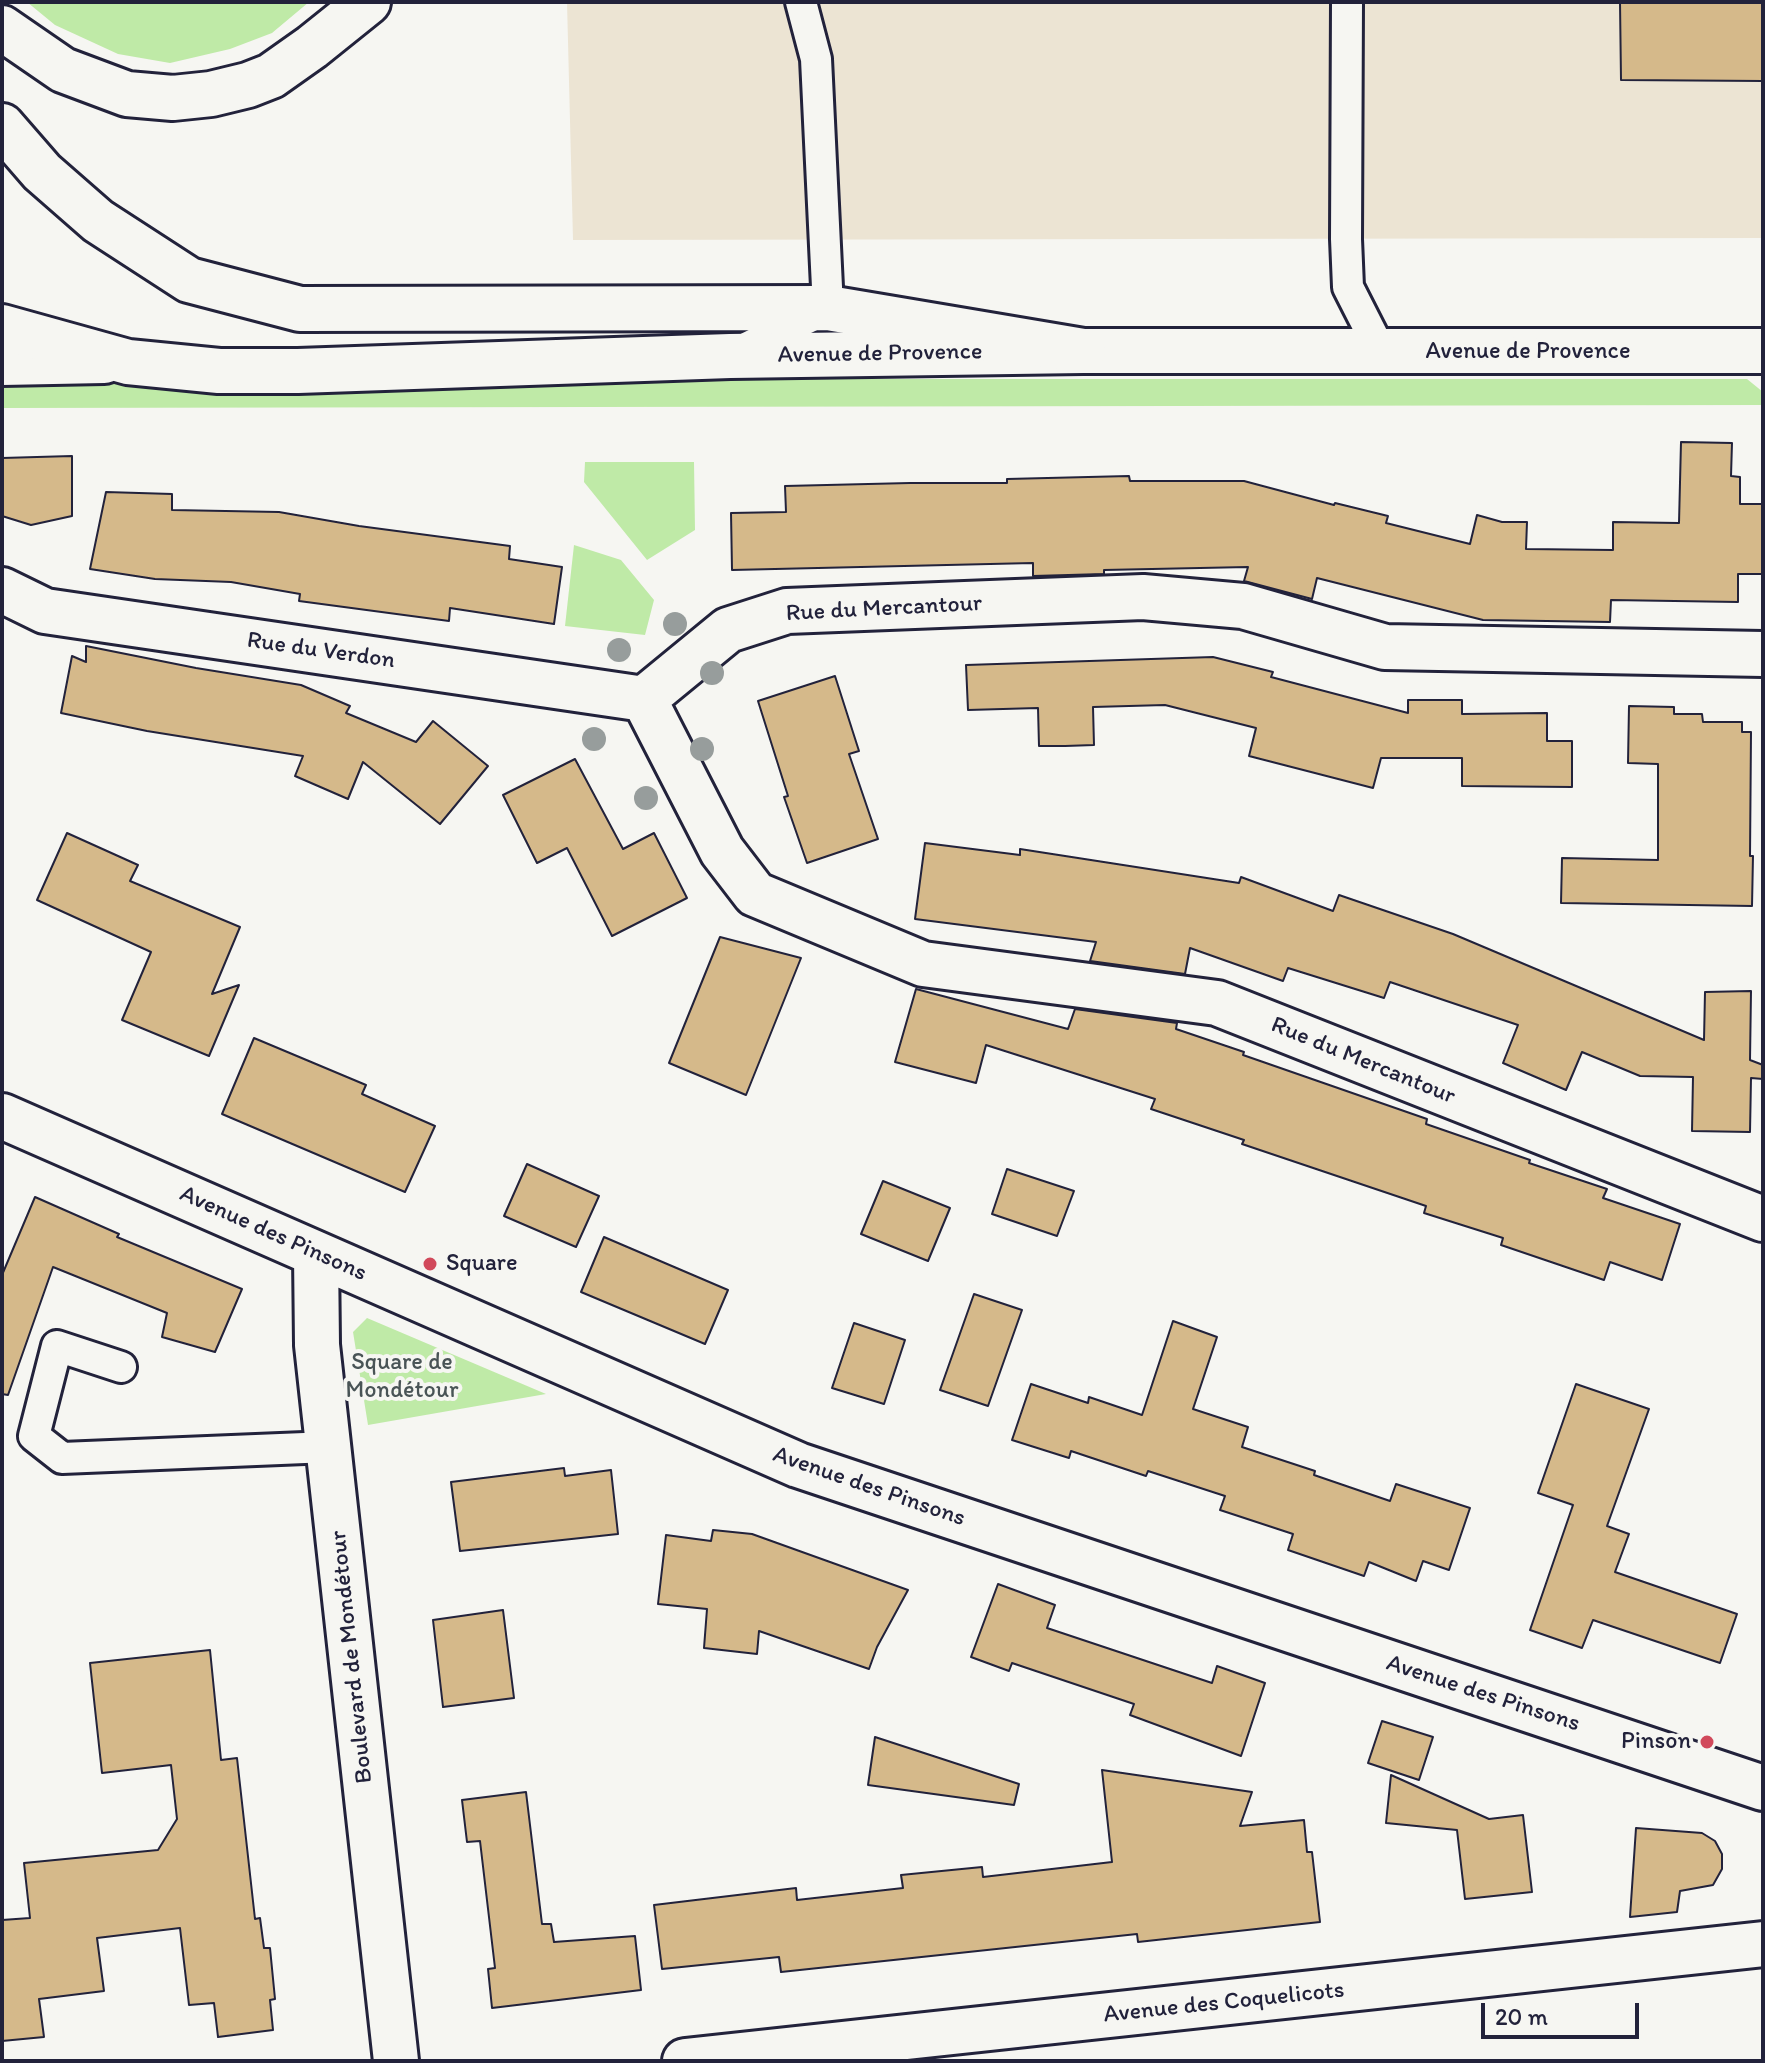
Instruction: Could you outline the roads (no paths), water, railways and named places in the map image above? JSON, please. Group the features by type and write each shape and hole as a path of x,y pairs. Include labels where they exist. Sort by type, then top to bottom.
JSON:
{"street":[{"path":"2,28 63,70 127,94 173,98 211,94 271,76 368,2"},
{"path":"2,126 42,172 98,221 189,280 300,309 828,308 1083,351"},
{"name":"Avenue de Provence","path":"2,327 128,362 219,371 730,356 1083,351 1763,351"},
{"path":"2,363 128,362"},
{"name":"Rue du Verdon","path":"2,590 45,611 644,699"},
{"name":"Rue du Mercantour","path":"1763,654 1385,647 1243,606 1143,597 787,611 728,630 644,699 722,851 755,894 923,964 1217,1003 1763,1219"},
{"name":"Avenue des Pinsons","path":"2,1116 798,1465 1763,1788"},
{"name":"Boulevard de Mondétour","path":"316,1254 317,1345 396,2061"},
{"name":"Avenue des Coquelicots","path":"685,2061 1763,1944"}],"lane":[{"path":"730,356 828,308 816,59 801,2"},
{"path":"1347,2 1348,287 1381,352"},
{"path":"121,1367 57,1346 34,1436 62,1458 329,1447"}],"place":[{"name":"Square","path":"430,1264"},
{"name":"Pinson","path":"1707,1742"}],"park label":[{"name":"Square de Mondétour","path":"402,1377"}]}
